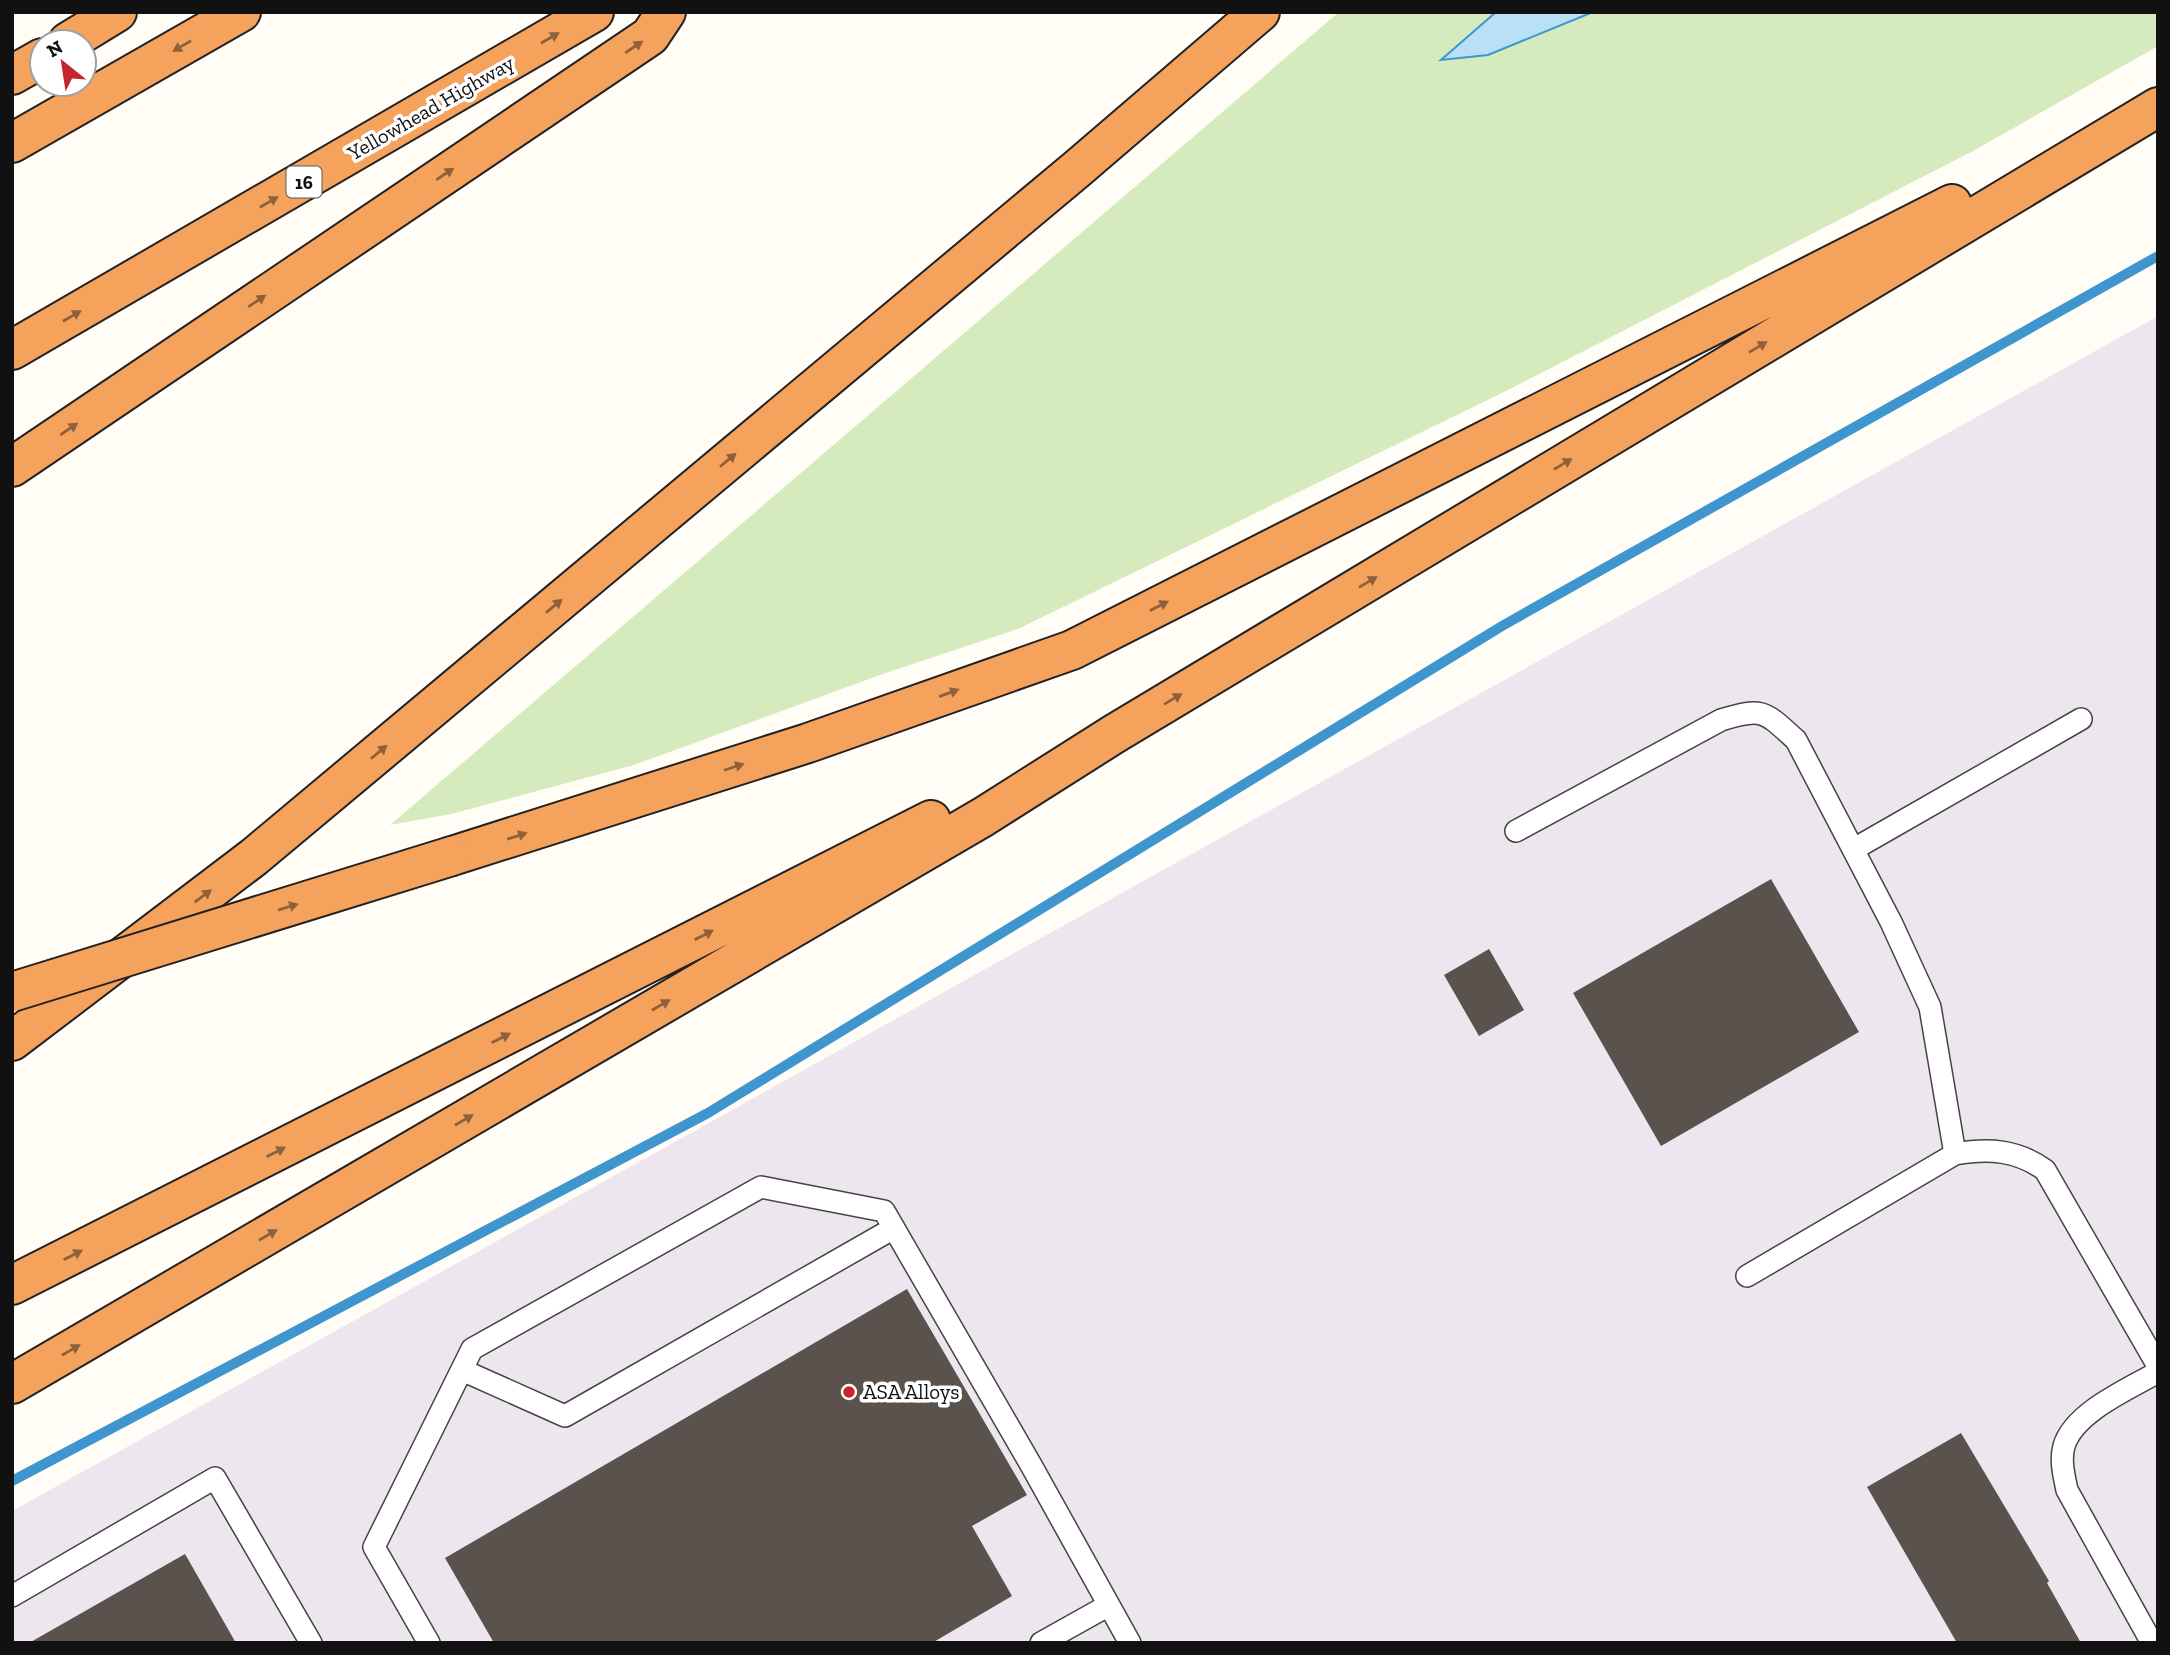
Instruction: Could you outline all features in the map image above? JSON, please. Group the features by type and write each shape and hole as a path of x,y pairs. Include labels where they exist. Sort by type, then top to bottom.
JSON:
{"highway":[{"path":"91,28 117,12"},
{"path":"12,143 242,12"},
{"name":"Yellowhead Highway","path":"12,350 594,12"},
{"path":"12,467 650,36 666,12"},
{"path":"12,1041 254,857 1077,169 1260,12"},
{"path":"12,75 28,66"},
{"path":"12,992 808,743 1072,650 2158,100"},
{"path":"12,1384 983,817 1115,734 2158,107"},
{"path":"12,1285 954,808 1115,734"}],"lane":[{"path":"1516,831 1721,720 1752,710 1773,718 1797,740 1891,922 1930,1007 1955,1154"},
{"path":"1854,849 2081,719"},
{"path":"1748,1276 1955,1154 1982,1149 2029,1158 2045,1170 2158,1366"},
{"path":"429,1643 374,1548 472,1349 761,1187 884,1211 1130,1643"},
{"path":"462,1370 565,1416 894,1228"},
{"path":"2152,1643 2067,1490 2062,1467 2064,1446 2073,1427 2099,1406 2158,1372"},
{"path":"12,1596 215,1478 311,1643"},
{"path":"1041,1643 1109,1605"}],"shaded area":[{"path":"2158,316 2158,1643 12,1643 12,1511"}],"green space":[{"path":"1339,12 1496,12 1442,59 1488,55 1593,12 2158,12 2158,46 1973,151 1506,391 1018,629 880,675 634,765 451,814 390,825"}],"water":[{"path":"1496,12 1593,12 1488,55 1441,60"}],"building":[{"path":"1771,879 1859,1032 1661,1146 1573,993"},
{"path":"1489,949 1524,1010 1479,1036 1444,975"},
{"name":"ASA Alloys","path":"907,1289 1027,1495 972,1526 1012,1596 932,1643 494,1643 445,1558"},
{"path":"1961,1433 2049,1581 2047,1583 2081,1643 1957,1643 1867,1487"},
{"path":"185,1554 236,1643 29,1643"}],"waterway":[{"path":"12,1481 708,1113 1502,626 2158,256"}],"place":[{"name":"ASA Alloys","path":"849,1392"}]}
